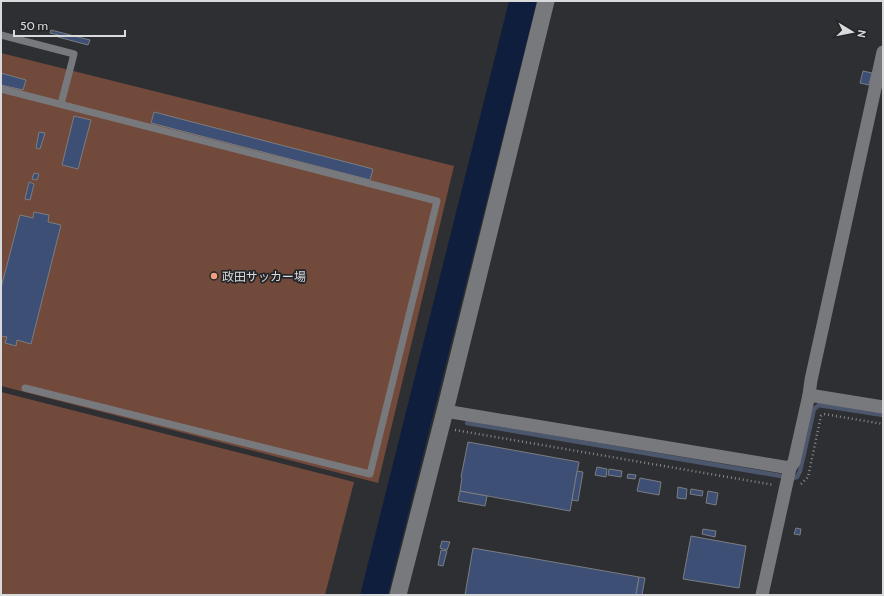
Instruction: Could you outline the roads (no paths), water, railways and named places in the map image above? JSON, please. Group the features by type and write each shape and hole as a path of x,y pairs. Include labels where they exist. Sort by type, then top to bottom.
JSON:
{"street":[{"path":"398,595 441,428 546,1"},
{"path":"762,595 788,477 794,462 883,52"},
{"path":"809,394 883,407"},
{"path":"445,411 788,477"}],"lane":[{"path":"1,35 74,54 61,104"},
{"path":"1,89 438,201 370,474 25,388"}],"waterway":[{"path":"374,595 523,1"},
{"path":"467,423 793,478 797,477 800,471 814,409 819,405 883,415"},
{"path":"418,416 427,417"}],"place":[{"name":"政田サッカー場","path":"214,276"}]}
